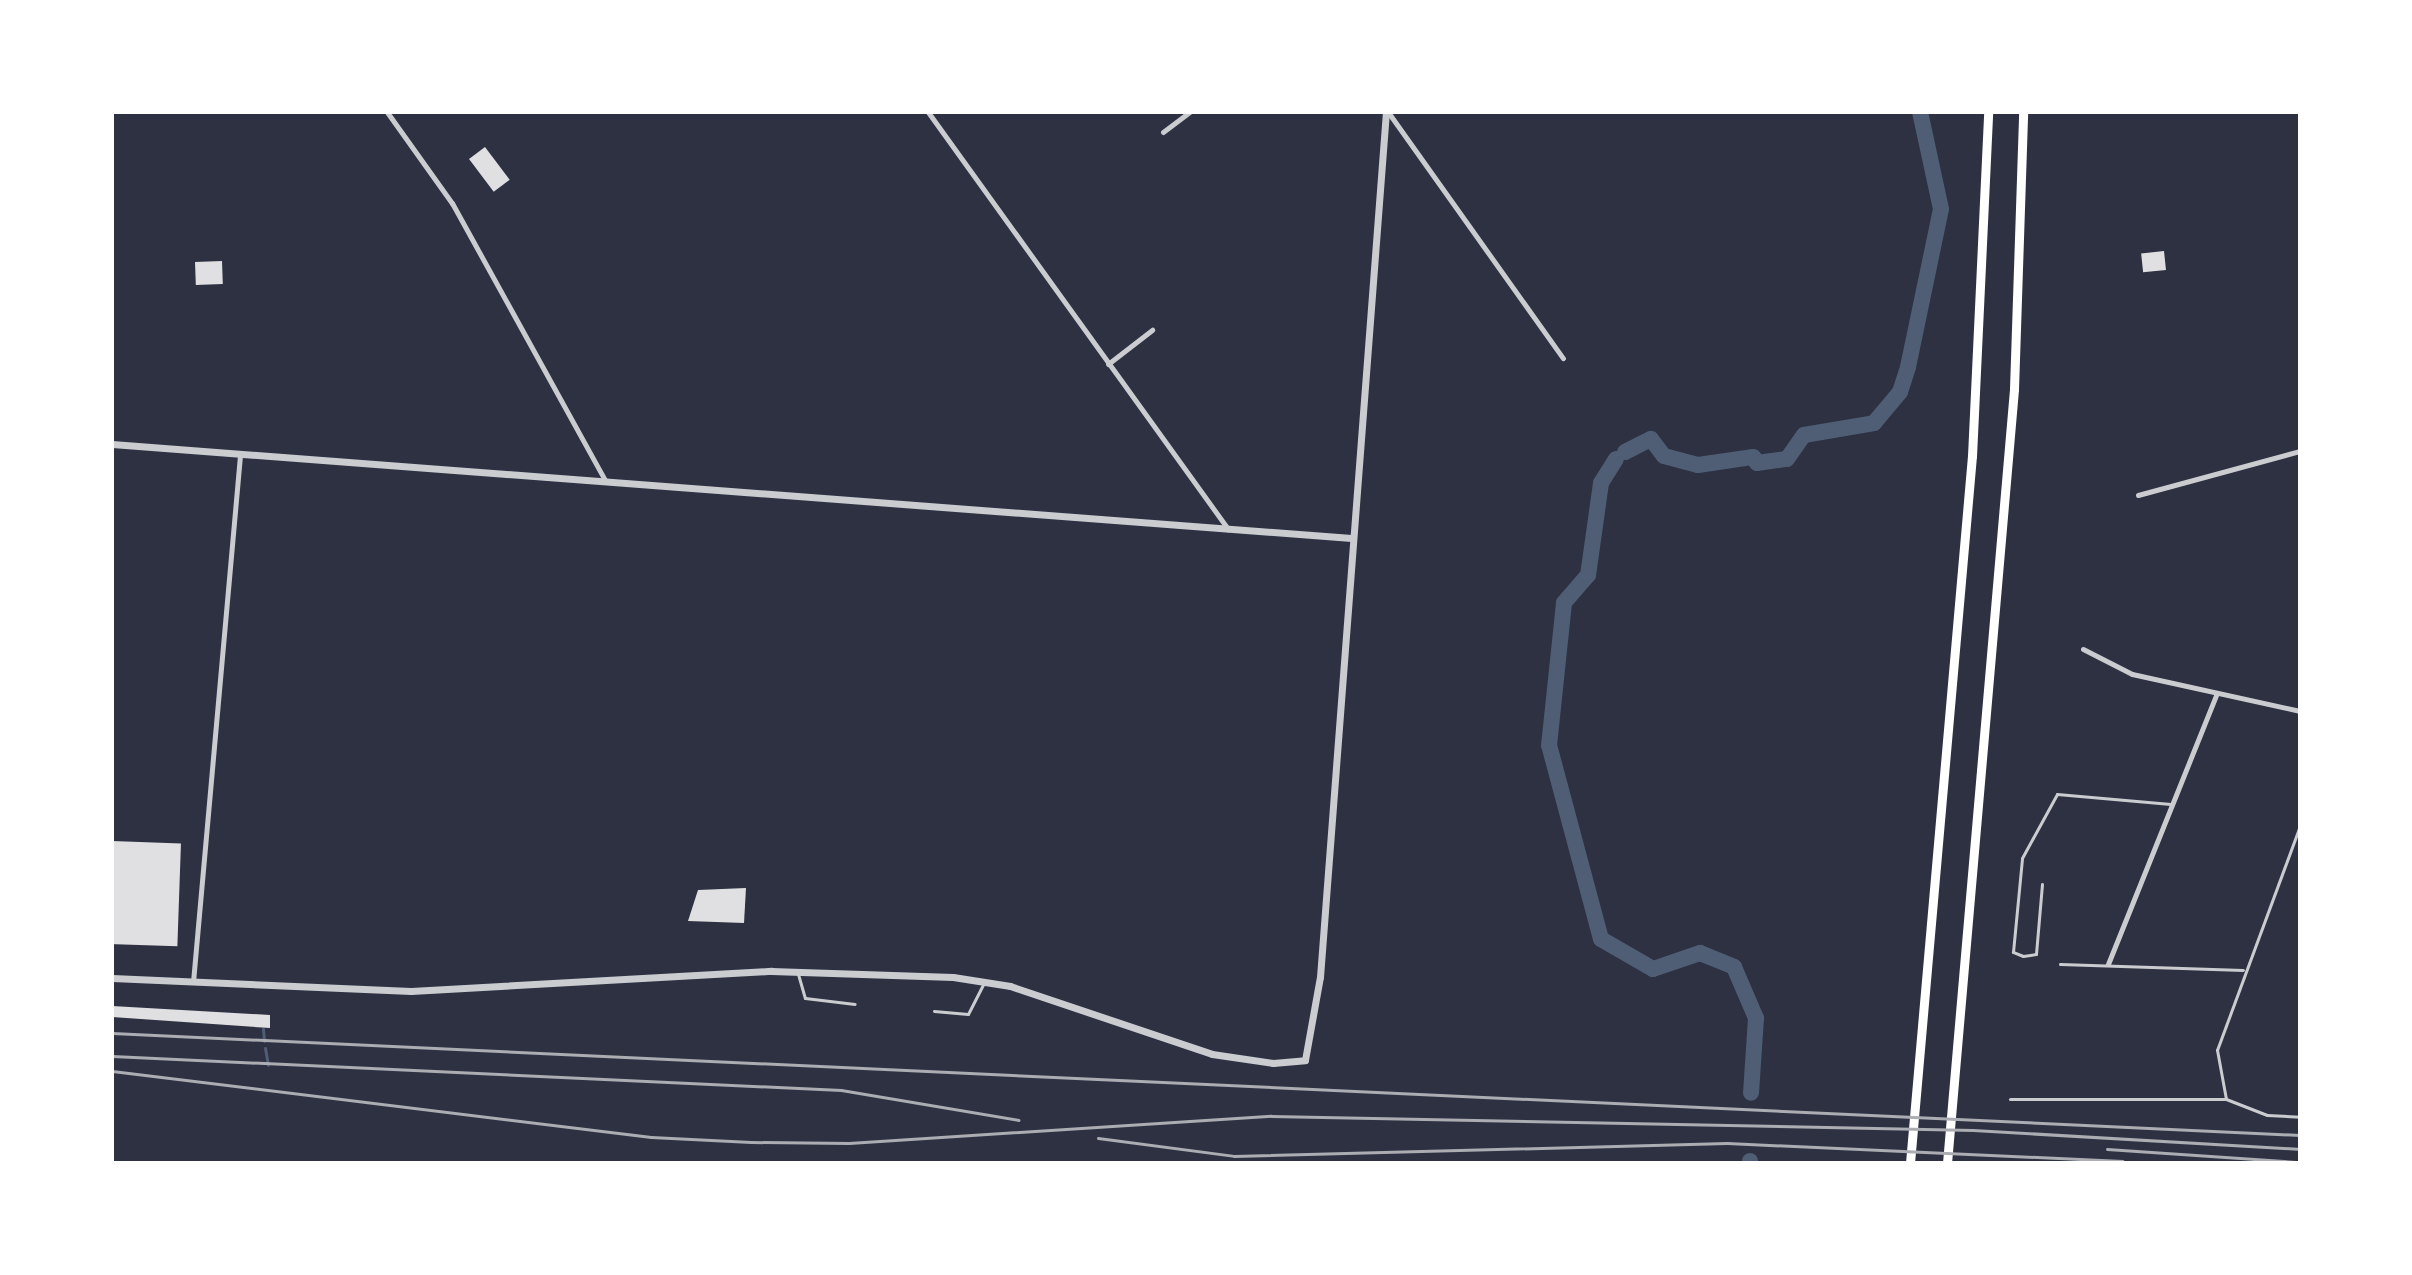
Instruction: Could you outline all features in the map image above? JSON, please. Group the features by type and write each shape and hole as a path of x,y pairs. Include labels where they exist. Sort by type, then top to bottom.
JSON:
{"highway":[{"path":"1910,1163 1972,456 1988,112"},
{"path":"1947,1163 2014,389 2023,112"}],"street":[{"path":"387,112 452,203 605,480"},
{"path":"928,112 1228,529"},
{"path":"1163,132 1190,112"},
{"path":"1387,112 1563,358"},
{"path":"112,978 411,991 798,970 984,980 1212,1054 1292,1064 1312,1050 1387,112"},
{"path":"1108,364 1152,330"},
{"path":"112,444 1351,538"},
{"path":"2138,495 2300,451"},
{"path":"193,983 240,455"},
{"path":"2083,649 2132,674 2216,695 2300,711"},
{"path":"2108,964 2216,695"}],"lane":[{"path":"2042,884 2036,954 2023,956 2013,952 2022,858 2057,794 2171,804"},
{"path":"2226,1099 2215,1061 2243,970 2300,826"},
{"path":"2060,964 2243,970"},
{"path":"798,970 805,998 855,1004"},
{"path":"934,1011 968,1014 984,980"},
{"path":"2010,1099 2226,1099 2267,1115 2300,1117"}],"building":[{"path":"485,147 510,180 494,192 469,159"},
{"path":"2164,251 2166,270 2143,272 2141,253"},
{"path":"222,261 223,284 196,285 195,262"},
{"path":"112,841 181,843 177,946 112,944"},
{"path":"746,888 744,923 688,921 698,890"},
{"path":"112,1006 270,1015 270,1028 112,1017"}],"waterway":[{"path":"1625,452 1651,439 1664,456 1698,465 1753,457 1757,463 1787,459 1804,435 1874,423 1900,392 1908,367 1941,209 1920,112"},
{"path":"1616,459 1601,483 1588,575 1564,603 1549,745 1601,939 1653,969 1700,953 1734,967 1756,1018 1751,1093"},
{"path":"263,1029 264,1041"},
{"path":"265,1048 268,1065"}],"railway":[{"path":"112,1033 2300,1135"},
{"path":"112,1056 841,1090 1018,1120"},
{"path":"112,1071 651,1137 751,1142 849,1143 1271,1116 1973,1130 2300,1149"},
{"path":"1098,1138 1234,1156 1727,1143 2123,1161"},
{"path":"2107,1149 2300,1162"}]}
